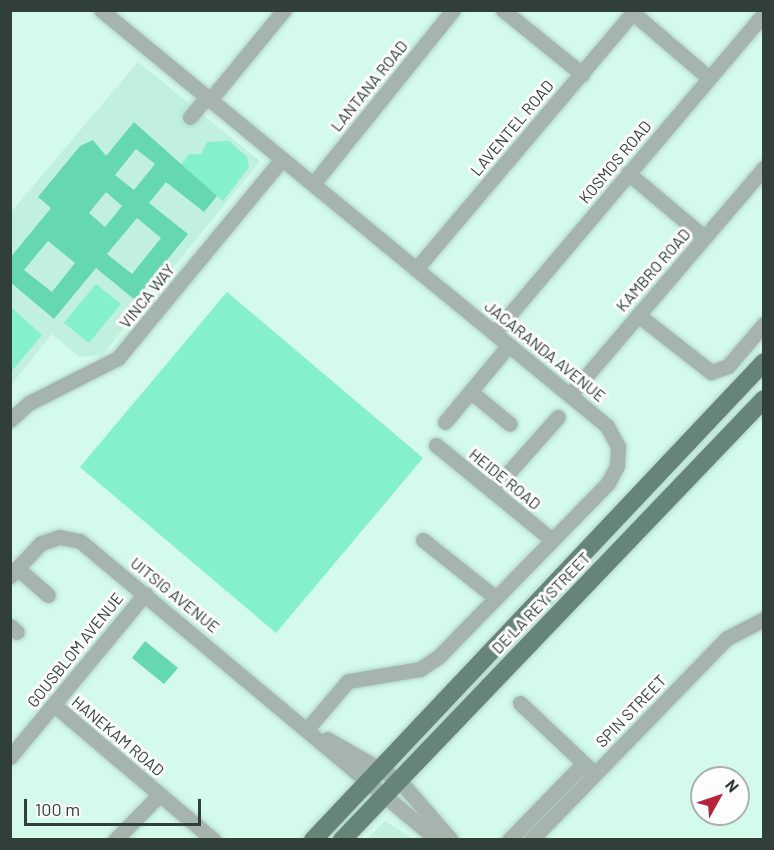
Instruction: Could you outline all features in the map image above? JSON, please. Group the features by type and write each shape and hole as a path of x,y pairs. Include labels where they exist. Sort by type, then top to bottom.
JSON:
{"main road":[{"name":"DE LA REY STREET","path":"313,840 764,362"},
{"name":"DE LA REY STREET","path":"342,840 764,399"}],"street":[{"path":"190,117 284,10"},
{"name":"LANTANA ROAD","path":"312,184 453,10"},
{"path":"503,10 582,74"},
{"name":"JACARANDA AVENUE","path":"106,12 612,432 619,460 612,478 429,665 348,681 311,730"},
{"path":"634,12 709,78"},
{"name":"LAVENTEL ROAD","path":"416,269 634,12"},
{"name":"KOSMOS ROAD","path":"494,333 764,14"},
{"name":"VINCA WAY","path":"10,420 29,403 118,358 282,159"},
{"name":"KAMBRO ROAD","path":"570,395 764,168"},
{"path":"628,173 704,237"},
{"path":"638,315 711,372 728,366 764,324"},
{"path":"446,422 509,345"},
{"path":"471,392 510,424"},
{"path":"492,491 558,417"},
{"name":"HEIDE ROAD","path":"436,445 552,540"},
{"name":"UITSIG AVENUE","path":"14,572 41,543 67,537 85,544 311,730 367,783 438,840"},
{"path":"423,540 496,598"},
{"path":"14,572 48,595"},
{"name":"GOUSBLOM AVENUE","path":"10,757 145,594"},
{"name":"SPIN STREET","path":"531,840 589,768 727,638 764,619"},
{"path":"508,840 589,768 520,703"},
{"name":"HANEKAM ROAD","path":"54,705 214,840"},
{"name":"UITSIG AVENUE","path":"311,730 382,768 399,780 451,840"},
{"path":"115,840 159,795"}],"shaded area":[{"path":"138,62 260,161 102,355 79,357 52,334 11,385 11,212"},
{"path":"385,821 413,839 367,839"}],"green space":[{"path":"229,141 247,157 249,167 223,201 180,166 189,154 201,154 207,142"},
{"path":"96,284 121,304 89,343 64,323"},
{"path":"227,292 423,458 276,633 80,467"},
{"path":"11,307 42,335 11,372"}],"building":[{"path":"134,122 217,196 204,212 166,182 149,203 188,234 135,300 96,268 54,319 10,282 10,258 51,208 38,197 80,146 93,140 106,156","holes":["136,149 155,164 134,190 115,175","106,192 122,206 105,227 89,213","137,218 161,238 132,274 107,254","48,241 75,263 52,292 24,270"]},
{"path":"145,641 178,668 164,684 132,658"}]}
